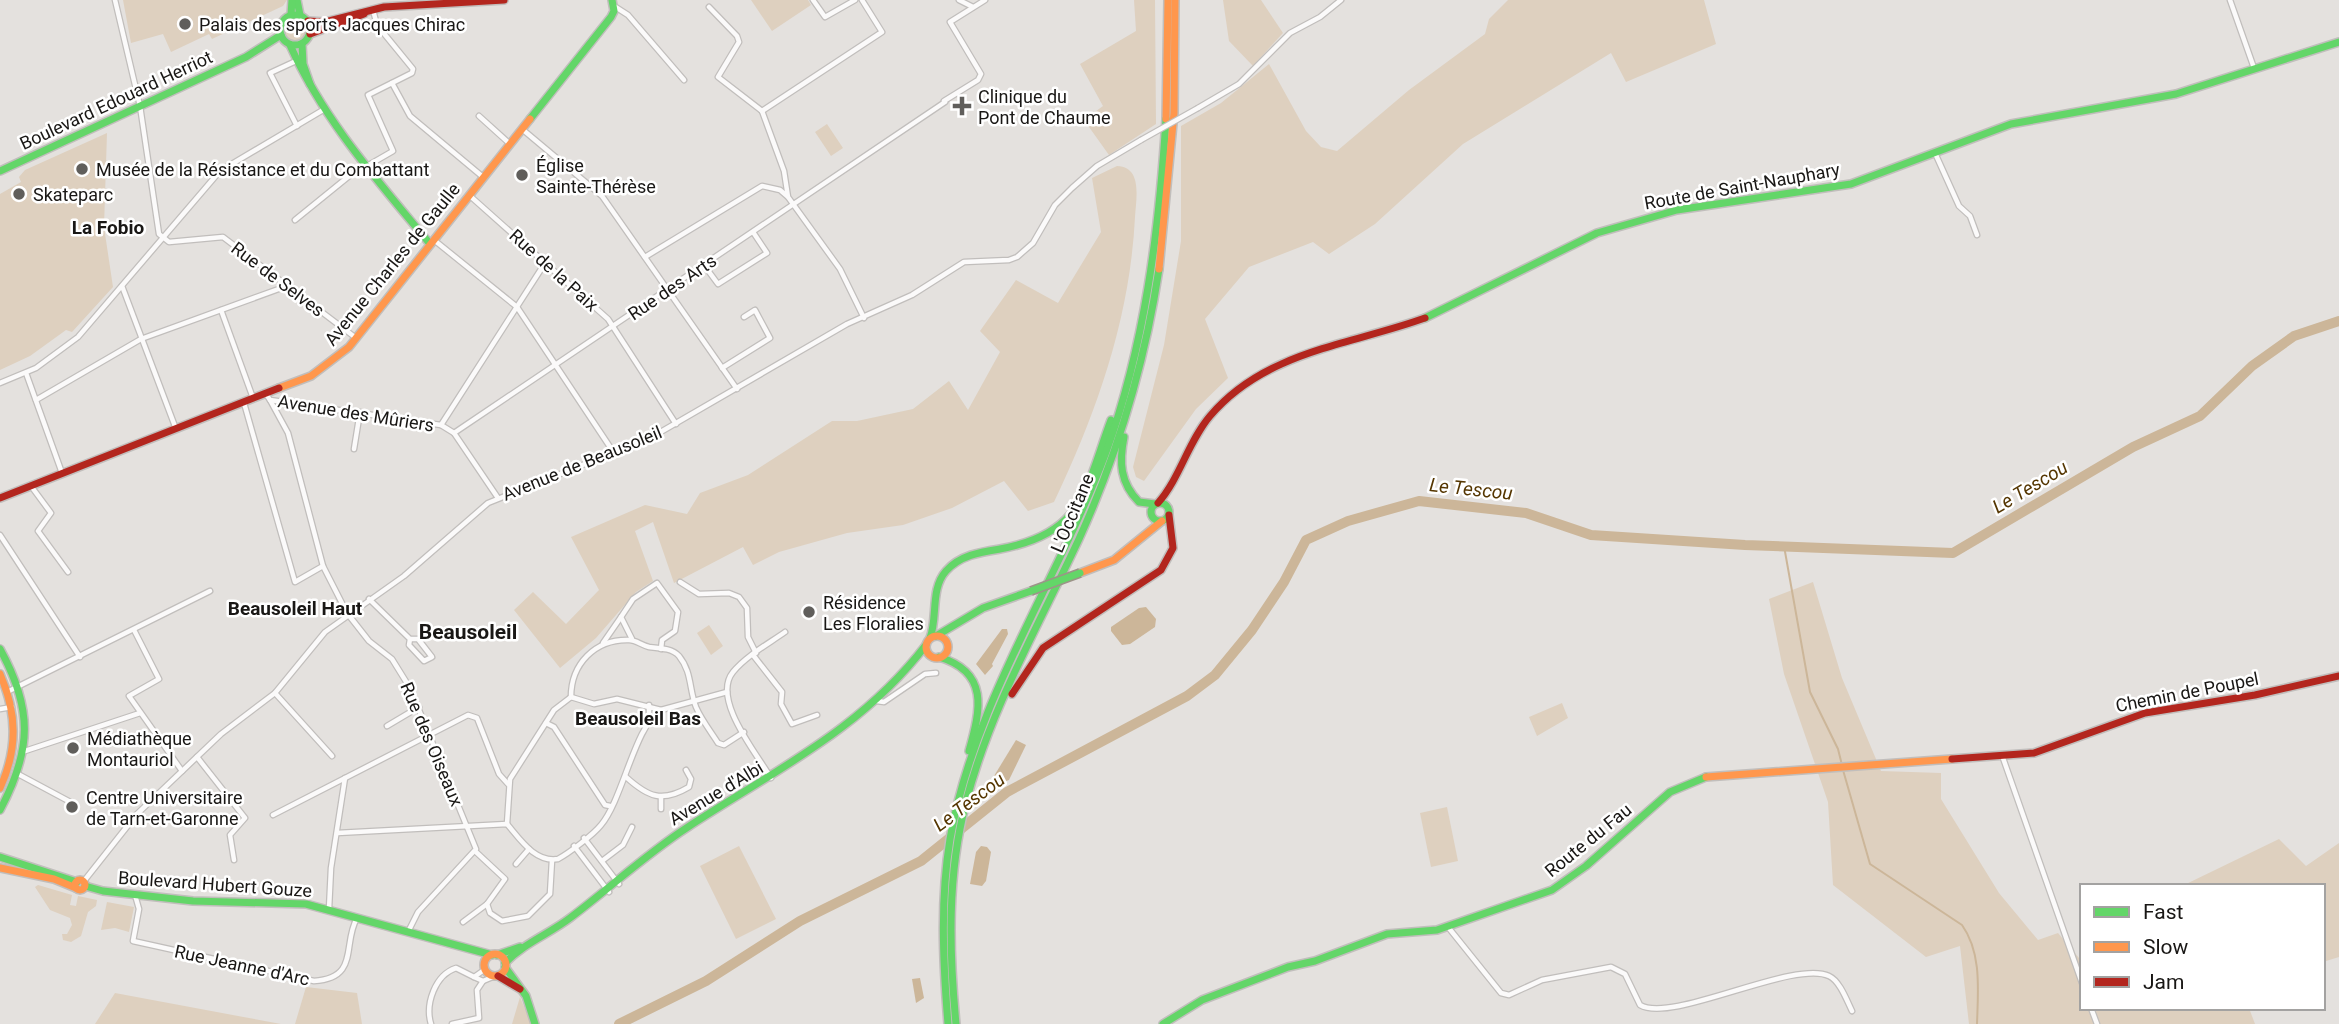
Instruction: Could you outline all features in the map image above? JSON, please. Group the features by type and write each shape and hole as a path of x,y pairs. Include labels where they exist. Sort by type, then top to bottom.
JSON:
{"main road":[{"path":"294,0 291,15 281,24 281,35 318,102 432,242"},
{"path":"294,0 300,15 308,21 325,22 373,9 436,2 504,0"},
{"name":"L'Occitane","path":"948,1024 942,948 948,853 959,798 981,734 1082,514 1132,380 1160,198 1167,92 1168,0"},
{"name":"L'Occitane","path":"956,1024 950,924 957,847 965,807 988,737 1089,517 1132,380 1155,289 1168,198 1175,0"},
{"name":"Avenue Charles de Gaulle","path":"0,498 253,398 268,397 331,364 356,338 611,17 613,3"},
{"path":"318,102 303,64 302,44 310,34 373,9"},
{"path":"291,15 300,15"},
{"path":"308,21 310,34"},
{"name":"Boulevard Edouard Herriot","path":"0,171 246,57 281,35"},
{"name":"Route de Saint-Nauphary","path":"1151,515 1174,481 1192,441 1218,406 1256,374 1285,359 1422,320 1573,244 1632,221 1700,206 1842,186 2017,123 2176,94 2339,41"},
{"name":"Boulevard Edouard Herriot","path":"246,57 288,44"},
{"path":"288,44 302,44"},
{"path":"931,640 983,608 1114,560 1162,521 1169,512 1156,504 1144,503 1134,497 1123,482 1120,453 1132,380"},
{"path":"959,798 979,717 979,696 968,673 956,662 928,653 937,591 951,567 974,555 1017,548 1042,540 1070,515 1132,380"},
{"name":"Route de Saint-Nauphary","path":"988,737 1027,668 1043,648 1153,576 1166,564 1173,542 1169,512 1174,481"},
{"path":"1138,540 1151,515 1155,520 1162,521"},
{"path":"937,657 945,654 957,623"},
{"path":"931,640 944,638 948,645"},
{"name":"Avenue d'Albi","path":"497,976 505,965 531,943 561,925 686,828 771,778 877,700 914,663 931,640"},
{"path":"0,649 19,687 26,721 25,751 18,774 0,810"},
{"name":"Avenue d'Albi","path":"914,663 937,657"},
{"path":"0,674 9,691 13,707 13,758 0,788"},
{"name":"Chemin de Poupel","path":"2003,758 2066,744 2115,721 2145,713 2255,695 2339,676"},
{"name":"Route du Fau","path":"1163,1024 1202,1000 1288,967 1315,961 1387,934 1448,927 1552,890 1586,866 1670,792 1704,776 1842,765 2003,758"},
{"name":"Boulevard Hubert Gouze","path":"0,857 80,884"},
{"name":"Boulevard Hubert Gouze","path":"0,868 134,895 192,901 282,902 329,909 494,955"},
{"name":"Avenue d'Albi","path":"494,955 531,943"},
{"name":"Boulevard Hubert Gouze","path":"464,948 484,968 497,976 508,978 526,996"},
{"path":"484,968 486,958 494,955 505,965 526,996 535,1024"}],"street":[{"path":"115,0 140,106 159,234 163,239"},
{"path":"813,0 825,18 855,0"},
{"path":"762,111 882,32 862,0"},
{"path":"959,0 974,7 985,0"},
{"name":"Avenue de Beausoleil","path":"80,884 129,823 221,734 275,694 325,632 346,613 404,576 477,511 498,498 614,453 676,424 847,324 912,295 964,262 1009,260 1017,257 1033,243 1055,205 1097,166 1238,84 1262,64 1290,33 1342,0"},
{"path":"2230,0 2254,68"},
{"path":"613,3 628,15 684,80"},
{"path":"709,7 737,36 739,42 718,77 762,111 784,171 788,197"},
{"name":"Rue des Arts","path":"454,433 871,154 888,138 978,80 981,74 950,22 974,7"},
{"path":"295,220 366,164 393,151 368,95 412,73 413,66 377,24 373,9"},
{"path":"296,61 270,73 297,126"},
{"path":"392,83 410,116 483,177"},
{"path":"0,383 26,373 78,337 220,171 323,110"},
{"path":"479,116 510,144"},
{"path":"522,130 602,196 737,389"},
{"path":"1935,153 1959,206 1970,216 1977,235"},
{"path":"645,257 762,186 780,190 788,197 846,279 864,318"},
{"name":"Rue de la Paix","path":"469,195 614,326 676,424"},
{"path":"704,265 718,284 767,253 753,232"},
{"name":"Rue de Selves","path":"163,239 169,242 223,237 356,338"},
{"path":"432,242 517,307 614,453"},
{"path":"441,425 545,263"},
{"path":"121,285 176,429"},
{"path":"36,400 141,339 288,286"},
{"path":"221,310 253,398"},
{"path":"722,368 770,338 755,310 744,317"},
{"path":"26,373 62,473"},
{"name":"Avenue des Mûriers","path":"268,397 441,425 454,433 498,498"},
{"name":"Rue des Oiseaux","path":"268,397 288,433 323,566 346,613 369,641 392,659 419,706 476,852 505,879 487,904 463,922"},
{"path":"244,403 295,582 323,566"},
{"path":"354,449 360,412"},
{"path":"32,486 51,513 38,531 68,572"},
{"path":"0,535 80,658"},
{"path":"649,705 649,719 626,777 600,827 567,854 552,860 542,859 529,849 507,824 508,784 554,710 571,697 572,679 578,667 603,643 633,599 660,582 678,612 675,631 662,640 661,649"},
{"path":"680,582 699,594 729,593 739,597 747,608 748,637 755,654 782,692 780,704 792,724 817,715"},
{"path":"9,691 80,658 211,590"},
{"path":"369,599 410,639 418,639 432,657 424,661 409,645 410,639"},
{"path":"621,617 633,640"},
{"path":"134,630 159,679 129,696 182,771"},
{"path":"771,778 729,708 727,692 732,672 785,632"},
{"path":"603,643 633,640 679,657 692,681 695,701 719,744 723,745 744,732"},
{"path":"877,700 884,702 925,674 936,673"},
{"path":"649,719 661,710 727,692"},
{"path":"275,694 332,756"},
{"path":"571,697 585,703 617,699 661,710"},
{"path":"387,726 419,706"},
{"path":"0,709 13,707"},
{"path":"25,751 140,713"},
{"path":"273,815 468,715 473,715 499,774 508,784"},
{"path":"546,723 554,727 605,804 610,806"},
{"path":"197,757 245,818 230,835 234,860"},
{"path":"2003,758 2080,977"},
{"path":"626,777 646,794 660,799 689,786 691,779 686,770"},
{"path":"18,774 76,805"},
{"path":"329,909 331,868 345,778"},
{"path":"660,799 661,808"},
{"path":"337,832 507,824"},
{"path":"602,861 623,845 632,827"},
{"path":"584,838 618,882"},
{"path":"574,846 608,890"},
{"path":"516,864 529,849"},
{"path":"408,932 418,912 476,852"},
{"path":"487,904 490,912 502,921 528,916 550,894 552,860"},
{"name":"Rue Jeanne d'Arc","path":"134,895 138,909 132,941 314,981 335,976 344,967 357,918"},
{"path":"1448,927 1501,993 1509,995 1542,980 1611,967 1625,974 1640,1005 1652,1009 1673,1007 1784,978 1818,974 1830,976 1852,1012"},
{"path":"431,1024 428,1003 450,970 460,968 482,981"},
{"path":"474,977 484,968"},
{"path":"452,1024 479,1018 477,990 482,981 497,976"}],"shaded area":[{"name":"Palais des sports Jacques Chirac","path":"123,0 287,0 283,6 212,39 209,34 171,52 163,34 131,43"},
{"path":"751,0 808,0 811,5 772,31"},
{"path":"1134,0 1155,0 1156,124 1109,155 1084,120 1103,106 1080,64 1136,31"},
{"path":"1223,0 1261,0 1283,33 1253,66 1229,41"},
{"path":"1508,0 1704,0 1716,44 1626,82 1611,53 1463,144 1375,224 1329,254 1313,242 1249,267 1205,319 1228,378 1196,409 1144,481 1136,477 1133,467 1164,345 1181,241 1181,126 1221,103 1269,64 1306,131 1321,147 1337,151 1409,90 1485,34 1489,19"},
{"path":"295,18 304,21 307,30 304,39 295,42 286,39 283,30 286,21"},
{"path":"827,124 843,148 831,156 815,132"},
{"path":"107,133 104,227 113,287 72,332 66,330 30,356 0,370 0,194 21,182 19,177 25,170"},
{"path":"1117,166 1131,172 1136,185 1132,255 1126,291 1109,364 1084,434 1054,502 1028,511 1004,481 952,508 903,525 847,533 779,552 753,565 743,547 674,583 653,522 635,531 653,581 636,592 596,638 560,668 514,610 533,592 566,624 599,590 571,537 645,505 687,514 700,493 748,475 832,421 857,421 913,409 949,381 968,410 1000,352 980,331 1016,280 1058,303 1101,232 1092,178"},
{"path":"1813,582 1842,678 1881,771 1941,773 1941,799 1999,893 2038,940 2058,933 2080,957 2080,1010 2250,1010 2255,1024 1969,1024 1960,946 1926,957 1833,885 1828,802 1784,674 1769,599"},
{"path":"1146,607 1156,619 1155,627 1130,644 1122,645 1111,627 1139,608"},
{"path":"709,625 723,646 711,655 697,633"},
{"path":"1002,629 1007,629 1008,634 993,666 985,675 976,664"},
{"path":"1562,703 1568,718 1537,736 1529,717"},
{"path":"1016,740 1026,745 1009,780 1001,783 994,780 994,776"},
{"path":"1447,807 1458,861 1431,867 1420,813"},
{"path":"2279,839 2306,866 2339,843 2339,957 2325,961 2325,884 2186,884"},
{"path":"739,846 776,919 736,939 700,866"},
{"path":"981,846 987,847 991,852 986,881 982,886 970,884 976,852"},
{"path":"38,885 72,895 70,905 76,906 78,896 97,900 96,906 88,912 81,936 71,942 63,940 62,934 67,934 72,925 70,918 50,910 35,887"},
{"path":"107,902 134,907 129,932 115,928 101,930"},
{"path":"920,978 924,998 916,1003 912,979"},
{"path":"306,987 357,993 362,1024 295,1024"},
{"path":"115,993 281,1024 95,1024"},
{"path":"520,997 530,1021 530,1024 512,1024"}],"waterway":[{"name":"Le Tescou","path":"619,1024 706,981 800,921 921,861 1007,792 1187,696 1215,675 1252,630 1284,582 1306,540 1348,521 1419,501 1526,513 1591,535 1745,545 1953,553 2133,447 2200,416 2252,366 2294,336 2339,321"},
{"path":"1784,546 1810,692 1838,749 1842,765"},
{"path":"1843,770 1870,864 1962,925 1968,936 1976,960 1977,1024"}],"traffic: fast":[{"path":"291,15 292,0"},
{"path":"297,0 300,15"},
{"path":"530,119 611,17 614,11 612,0"},
{"path":"295,15 306,19 310,30 306,41 295,45 284,41 280,30 284,19 295,15"},
{"path":"0,171 246,57 281,35"},
{"path":"1425,318 1597,233 1677,210 1851,184 2011,124 2176,94 2339,42"},
{"path":"302,44 303,64 310,84"},
{"path":"290,45 336,125 430,244"},
{"path":"948,1024 944,954 945,885 950,839 962,788 997,690 1086,500 1119,412 1131,371 1148,287 1166,119"},
{"path":"956,1024 951,913 955,857 966,802 988,734 1016,668 1079,539 1106,474 1138,373 1159,269"},
{"path":"930,638 938,586 946,571 971,555 1028,542 1049,532 1065,520 1087,488 1111,420"},
{"path":"1124,437 1122,472 1128,487 1139,502 1155,504"},
{"path":"1156,503 1164,503 1169,512 1167,519 1156,521 1151,516 1151,508 1156,503"},
{"path":"1031,591 1080,573"},
{"path":"936,636 983,608 1031,591"},
{"path":"505,963 520,950 570,918 673,837 845,725 901,675 926,645"},
{"path":"0,649 18,691 24,730 18,768 0,810"},
{"path":"939,657 955,664 974,682 978,707 969,751"},
{"path":"1163,1024 1202,1000 1288,967 1315,961 1387,934 1437,930 1552,890 1586,866 1670,792 1706,777"},
{"path":"0,857 77,882"},
{"path":"85,886 103,891 193,901 306,904 492,955"},
{"path":"497,955 520,947"},
{"path":"505,967 526,996 535,1024"}],"traffic: slow":[{"path":"1166,119 1168,0"},
{"path":"1159,269 1174,113 1175,0"},
{"path":"279,388 311,376 349,347 530,119"},
{"path":"1080,573 1114,560 1162,521"},
{"path":"937,636 945,639 948,647 945,655 937,658 929,655 926,647 929,639 937,636"},
{"path":"0,674 10,703 13,731 10,759 0,788"},
{"path":"1706,777 1952,759"},
{"path":"0,868 54,879 76,888"},
{"path":"80,880 84,881 85,885 84,889 80,890 76,889 75,885 76,881 80,880"},
{"path":"495,954 503,957 506,965 503,973 495,976 487,973 484,965 487,957 495,954"}],"traffic: jam":[{"path":"308,21 325,22 384,7 504,0"},
{"path":"310,34 364,14"},
{"path":"1158,503 1172,483 1202,426 1232,394 1256,377 1310,353 1425,318"},
{"path":"0,498 279,388"},
{"path":"1012,694 1043,648 1161,570 1173,548 1169,515"},
{"path":"1952,759 2034,753 2145,713 2255,695 2339,676"},
{"path":"498,976 520,989"}],"place":[{"name":"Palais des sports Jacques Chirac","path":"185,24"},
{"name":"Clinique du Pont de Chaume","path":"962,106"},
{"name":"Musée de la Résistance et du Combattant","path":"82,169"},
{"name":"Église Sainte-Thérèse","path":"522,175"},
{"name":"Skateparc","path":"19,194"},
{"name":"Résidence Les Floralies","path":"809,612"},
{"name":"Médiathèque Montauriol","path":"73,748"},
{"name":"Centre Universitaire de Tarn-et-Garonne","path":"72,807"}],"district":[{"name":"La Fobio","path":"108,227"},
{"name":"Beausoleil Haut","path":"295,608"},
{"name":"Beausoleil","path":"468,632"},
{"name":"Beausoleil Bas","path":"638,718"}]}
